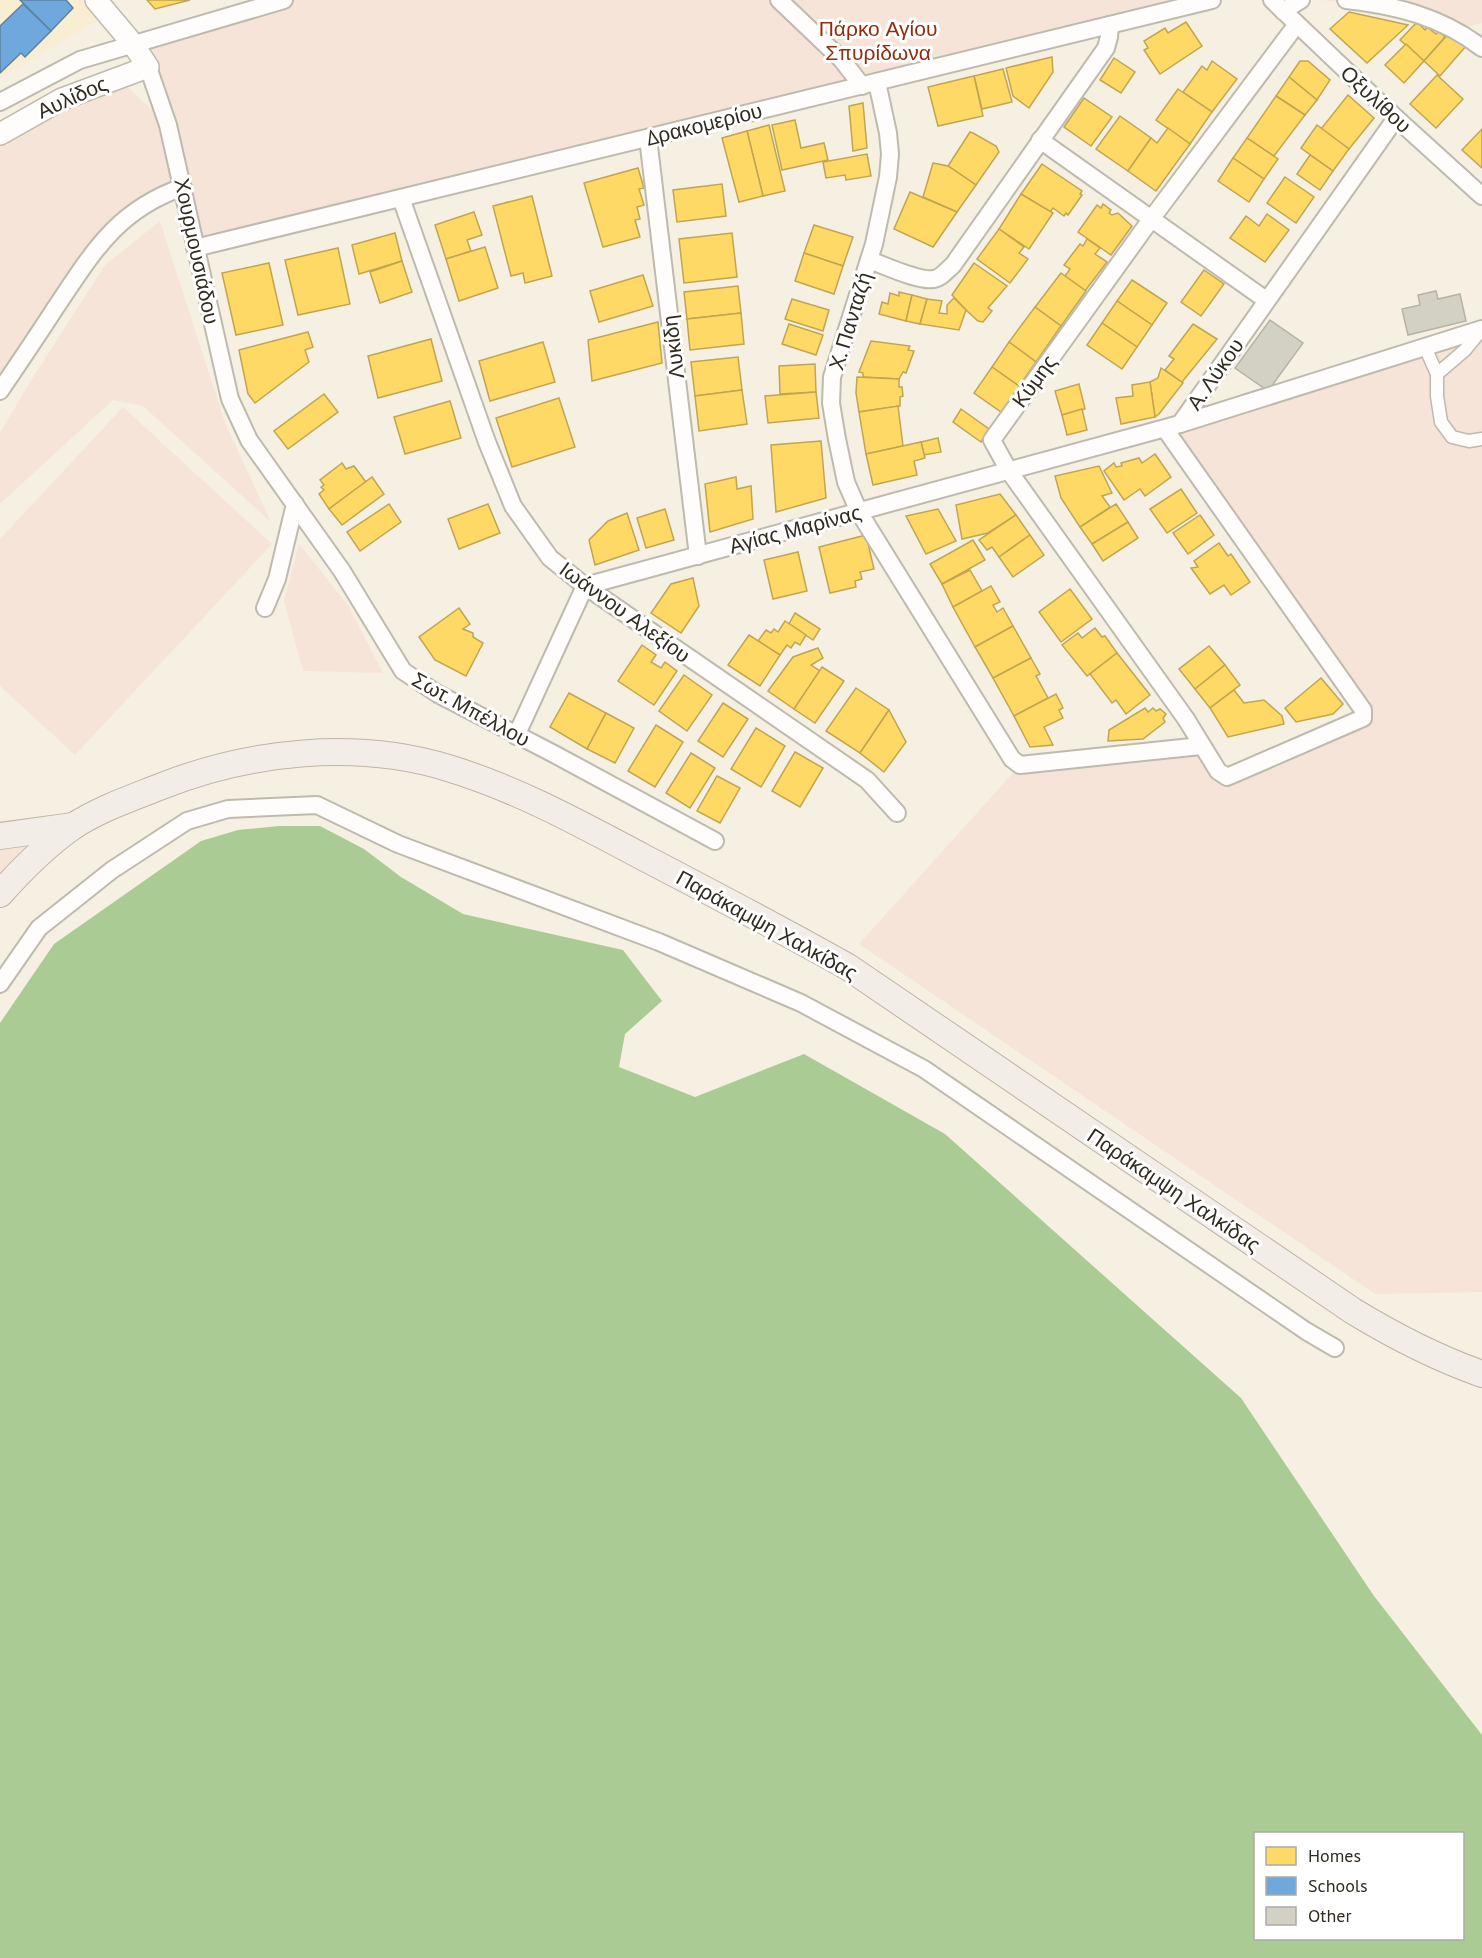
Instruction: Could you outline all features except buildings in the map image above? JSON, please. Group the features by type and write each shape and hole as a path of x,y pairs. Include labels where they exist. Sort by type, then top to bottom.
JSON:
{"main road":[{"name":"Παράκαμψη Χαλκίδας","path":"0,894 20,871 74,826 117,804 208,770 305,754 357,752 404,758 448,768 489,782 593,831 848,967 1353,1311 1389,1333 1429,1353 1482,1374"},
{"path":"0,836 74,826"}],"street":[{"name":"Χουρμουσιάδου","path":"96,0 133,44 148,67 168,124 230,399 249,440 295,504"},
{"name":"Αυλίδος","path":"0,102 80,60 284,0"},
{"path":"779,0 869,84"},
{"name":"Δρακομερίου","path":"195,248 1212,0"},
{"path":"1278,5 1301,0"},
{"path":"1346,0 1376,3 1416,13 1447,25 1482,48"},
{"name":"Οξυλίθου","path":"1278,5 1396,118 1482,196"},
{"name":"Κύμης","path":"1172,426 1363,710 1363,718 1227,777 1218,771 1186,719 1009,471 992,440 1152,218 1297,24"},
{"path":"869,260 911,275 933,279 953,265 1106,48 1110,25"},
{"name":"Αυλίδος","path":"0,134 62,99 148,67"},
{"name":"Χ. Πανταζή","path":"869,84 888,133 890,154 888,177 874,244 832,377 831,403 846,482 859,512 1012,759 1020,765 1202,746"},
{"name":"Α. Λύκου","path":"1172,426 1266,300 1396,118"},
{"name":"Λυκίδη","path":"648,138 698,556"},
{"path":"1040,140 1266,300"},
{"path":"0,391 82,266 108,234 138,208 183,187"},
{"name":"Ιωάννου Αλεξίου","path":"401,198 513,507 550,558 585,586 867,780 897,813"},
{"path":"1437,374 1465,350 1482,329"},
{"name":"Αγίας Μαρίνας","path":"585,586 1172,426 1482,329"},
{"path":"1425,347 1437,374 1437,396 1441,422 1452,437 1469,441 1482,439"},
{"path":"265,608 278,579 295,504"},
{"name":"Σωτ. Μπέλλου","path":"295,504 357,594 403,670 438,694 715,841"},
{"path":"516,736 585,586"},
{"path":"0,984 39,928 112,870 187,821 228,810 317,805 398,844 659,942 822,1014 924,1069 1306,1331 1335,1348"}],"shaded area":[{"path":"0,0 82,0 100,19 0,78"},
{"path":"279,826 320,826 364,849 401,877 463,914 623,950 662,1001 625,1034 619,1067 695,1097 804,1054 945,1134 1241,1398 1374,1596 1482,1735 1482,1958 0,1958 0,1023 54,944 201,841 238,830"}],"green space":[{"name":"Πάρκο Αγίου Σπυρίδωνα","path":"284,0 1212,0 195,248 183,187 128,215 0,391 0,134 116,77 167,123 133,44"},
{"path":"1322,0 1482,0 1482,23 1456,30 1404,10"},
{"path":"160,221 225,423 271,522 143,406 113,400 0,504 0,433 105,265"},
{"path":"1482,329 1482,1292 1375,1294 859,944 1020,765 1201,746 1228,777 1363,718 1165,429"},
{"path":"123,407 272,544 75,755 0,686 0,539"},
{"path":"299,544 348,605 383,673 303,671 284,601"},
{"path":"33,830 43,850 0,894 0,836"}]}
